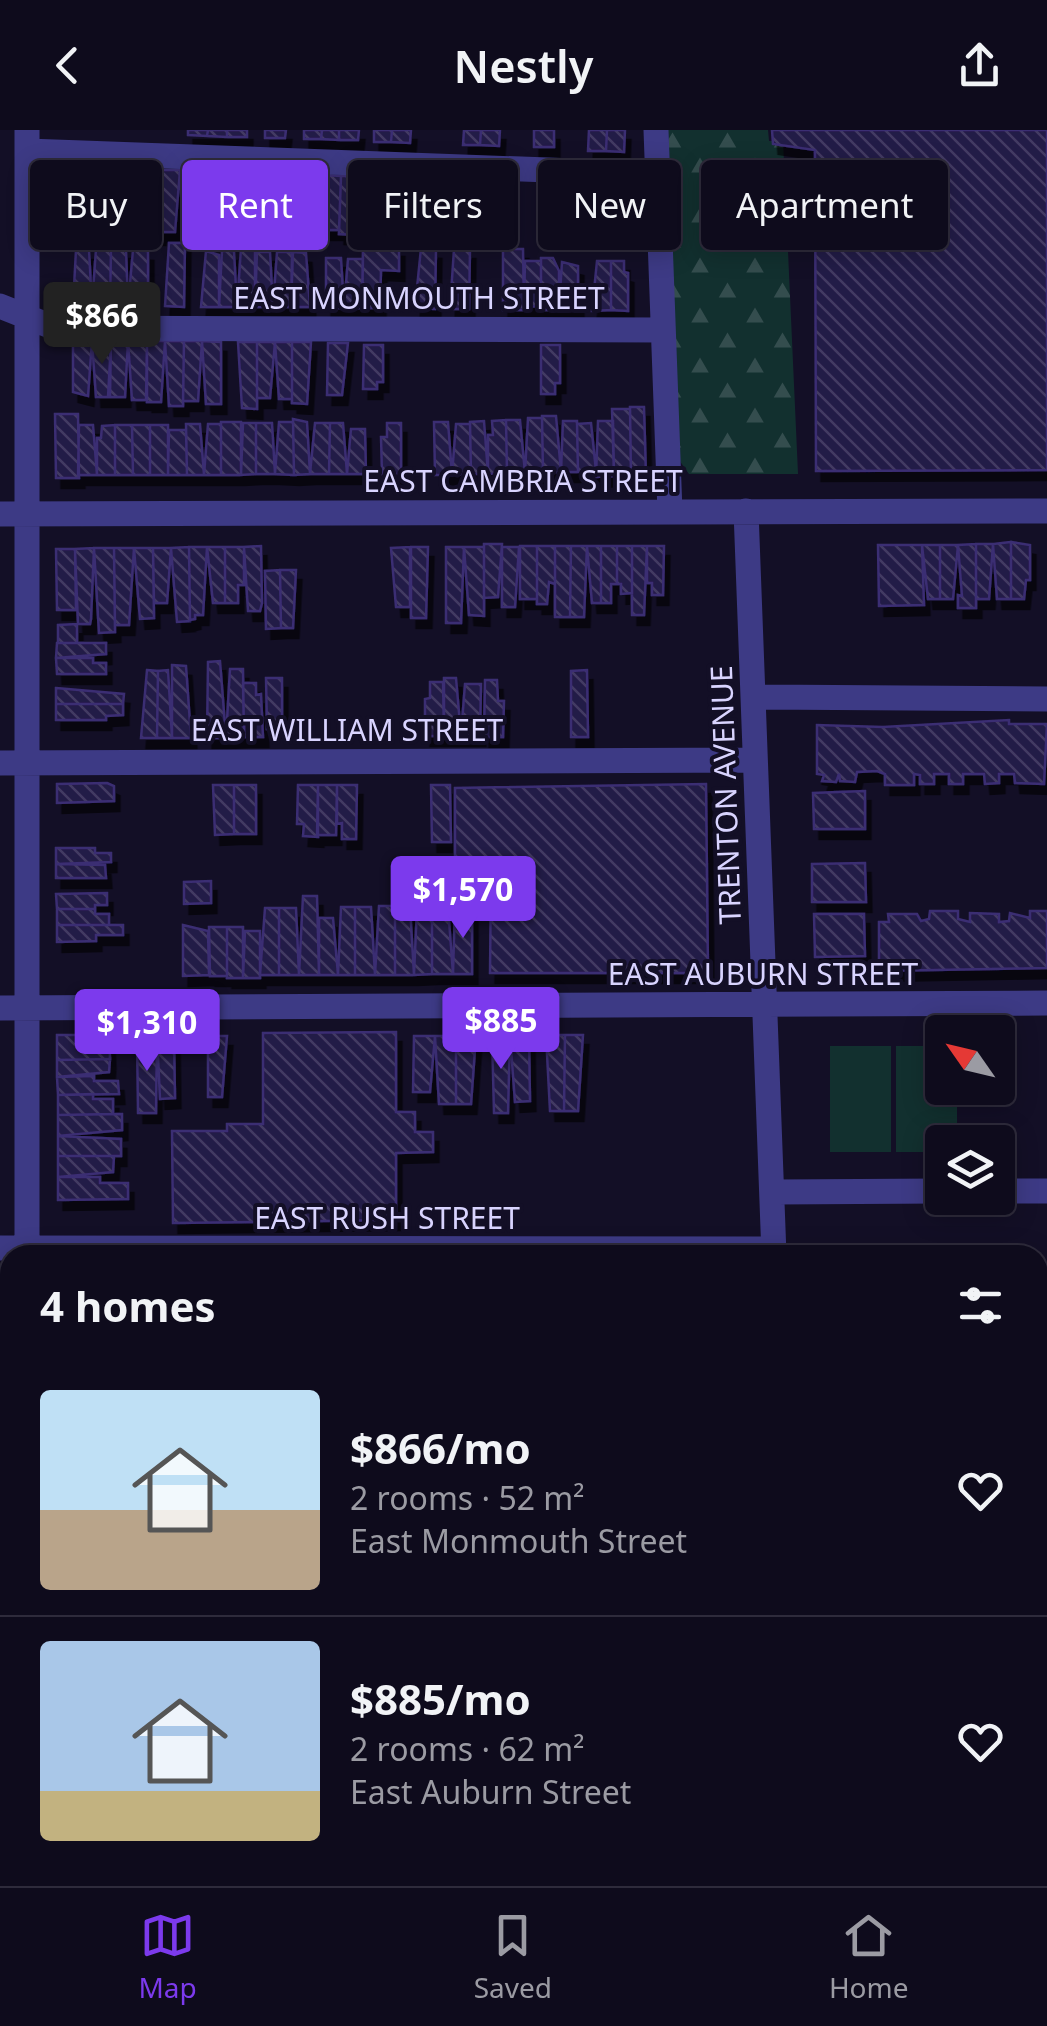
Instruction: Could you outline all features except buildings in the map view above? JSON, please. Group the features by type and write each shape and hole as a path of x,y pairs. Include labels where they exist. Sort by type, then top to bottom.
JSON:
{"street":[{"path":"656,130 657,160"},
{"path":"28,1245 13,1008 12,763 12,310 27,141 538,168"},
{"path":"660,250 670,512"},
{"name":"EAST MONMOUTH STREET","path":"12,310 55,328 663,330"},
{"name":"EAST CAMBRIA STREET","path":"12,514 1047,510"},
{"name":"TRENTON AVENUE","path":"746,511 774,1245"},
{"path":"754,698 1047,699"},
{"name":"EAST WILLIAM STREET","path":"12,763 755,760"},
{"name":"EAST AUBURN STREET","path":"13,1008 1047,1003"},
{"path":"774,1192 925,1191"},
{"path":"1015,1191 1047,1191"}],"green space":[{"path":"668,130 768,130 769,141 783,141 784,160 701,160 701,250 788,250 798,474 689,474 677,457 671,250 681,250 681,160 669,160"},
{"path":"830,1046 891,1046 891,1152 830,1152"},
{"path":"896,1046 925,1046 925,1105 957,1105 957,1125 925,1125 925,1152 896,1152"}]}
